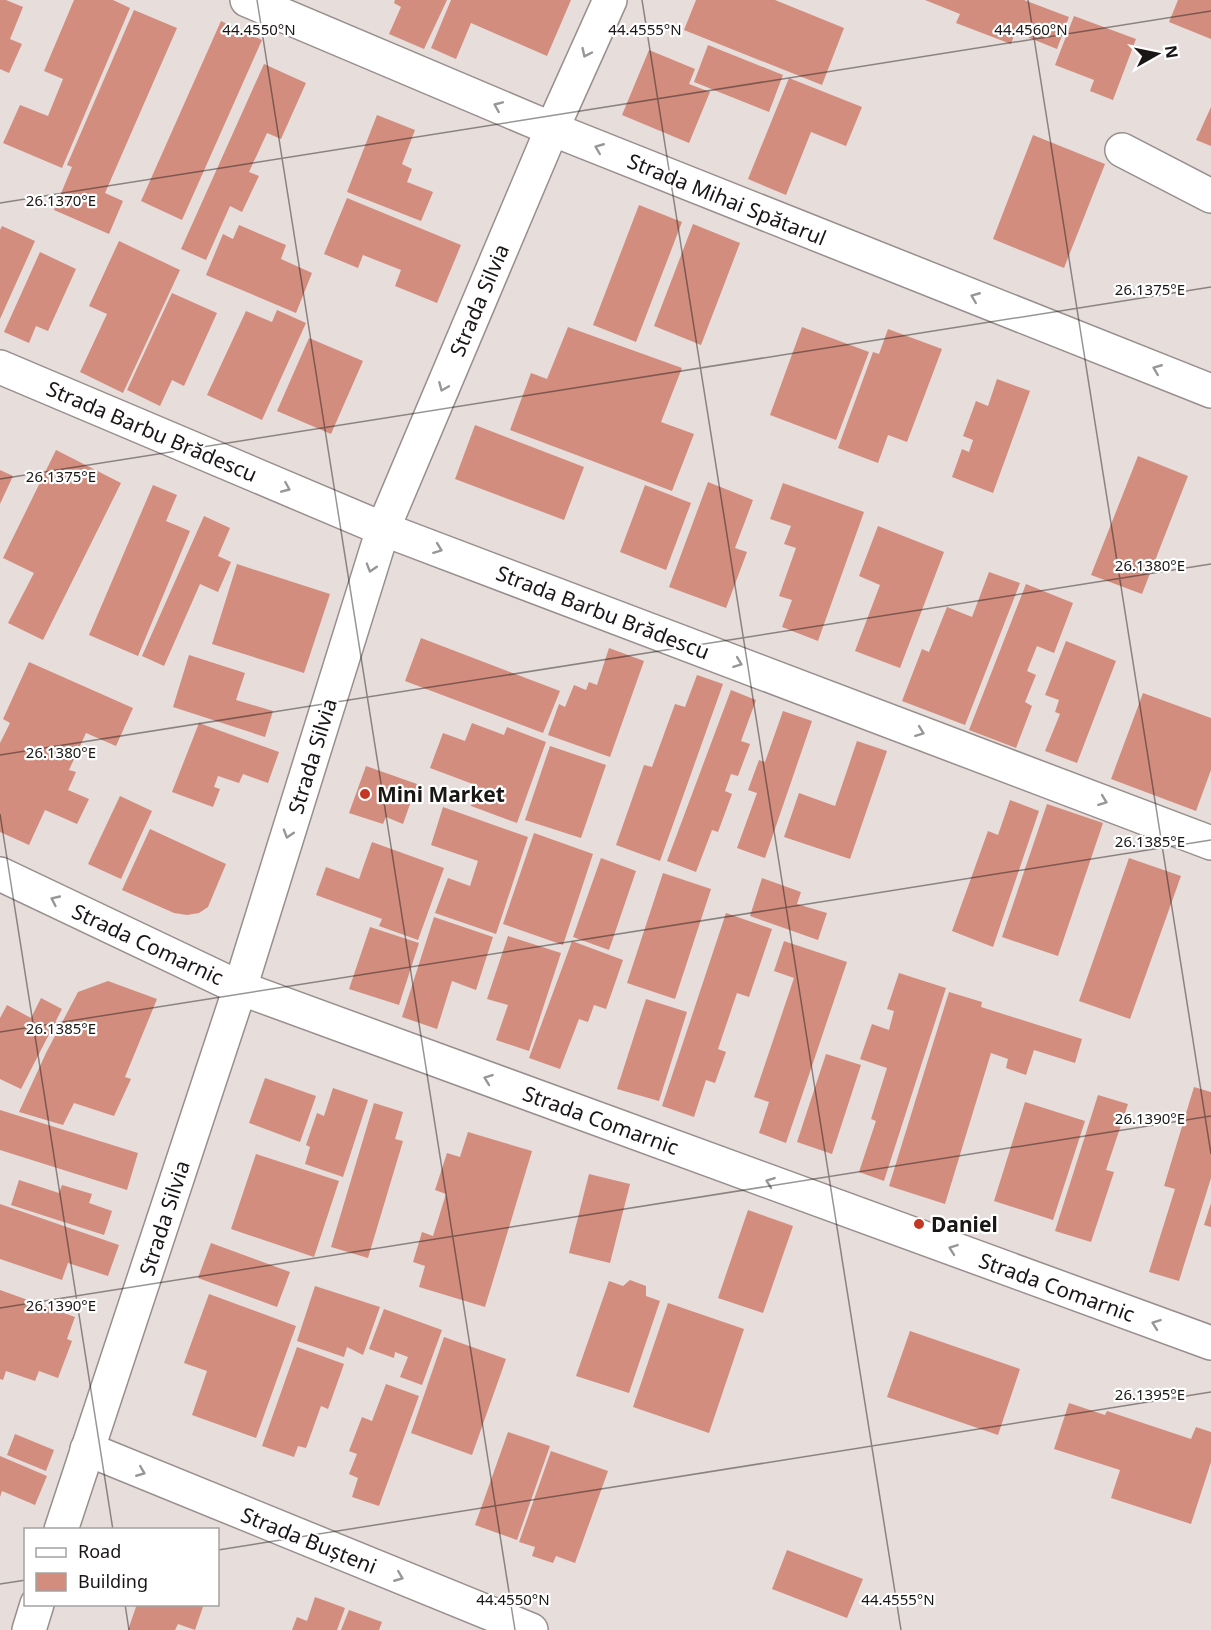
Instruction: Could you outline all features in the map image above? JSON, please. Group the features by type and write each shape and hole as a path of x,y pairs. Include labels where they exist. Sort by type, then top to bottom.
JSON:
{"street":[{"name":"Strada Mihai Spătarul","path":"247,0 552,129 1211,391"},
{"name":"Strada Silvia","path":"62,1528 240,988 383,529 552,129 610,0"},
{"path":"1122,150 1211,196"},
{"name":"Strada Barbu Brădescu","path":"0,367 383,529 1211,843"},
{"name":"Strada Comarnic","path":"0,874 240,988 1211,1343"},
{"name":"Strada Bușteni","path":"87,1449 531,1630"},
{"path":"29,1630 37,1606"}],"building":[{"path":"0,0 23,7 10,39 22,44 9,73 0,69"},
{"path":"74,0 113,0 130,8 62,168 3,143 20,105 48,116 63,79 44,71"},
{"path":"395,0 447,0 424,49 389,34 401,7 394,3"},
{"path":"451,0 571,0 547,56 471,23 456,59 431,48"},
{"path":"696,0 775,0 844,28 822,85 684,30"},
{"path":"925,0 1024,0 1069,17 1057,49 1015,32 1011,44 956,23 960,14"},
{"path":"1178,0 1211,0 1211,39 1169,22"},
{"path":"134,10 177,28 105,193 123,201 109,234 54,210 72,167 67,165"},
{"path":"1074,16 1136,39 1113,100 1090,91 1094,80 1055,65"},
{"path":"221,21 262,40 182,220 141,201"},
{"path":"708,45 783,75 769,112 694,82"},
{"path":"649,50 695,69 689,84 710,92 689,143 622,115"},
{"path":"264,64 306,83 281,139 267,133 249,172 259,176 242,212 230,206 206,260 181,249"},
{"path":"789,78 862,107 846,146 811,132 786,195 748,179"},
{"path":"1211,107 1211,146 1196,140"},
{"path":"377,115 415,130 402,164 412,169 407,182 433,192 421,221 347,192"},
{"path":"1033,135 1105,164 1064,268 993,239"},
{"path":"347,198 461,245 437,303 395,286 401,270 363,255 358,268 324,254"},
{"path":"639,205 682,222 636,342 593,325"},
{"path":"693,224 740,243 701,345 654,326"},
{"path":"239,225 286,245 281,259 312,273 296,313 206,275 223,234 233,239"},
{"path":"2,226 35,241 0,319 0,230"},
{"path":"119,241 180,270 123,393 80,372 107,314 89,306"},
{"path":"40,252 76,269 48,331 36,326 29,343 4,332"},
{"path":"172,293 217,313 184,386 172,380 160,406 127,390"},
{"path":"277,310 306,323 262,420 207,395 246,311 272,322"},
{"path":"568,327 682,368 661,422 694,434 672,491 510,430 531,373 547,379"},
{"path":"802,327 869,352 836,440 770,415"},
{"path":"888,329 942,349 907,442 888,435 878,463 838,448 873,352 879,354"},
{"path":"309,338 363,361 331,434 277,411"},
{"path":"997,379 1030,391 993,493 952,477 962,449 969,452 973,440 963,436 976,401 988,406"},
{"path":"475,425 584,467 564,520 455,479"},
{"path":"56,450 121,483 43,640 8,623 34,573 3,558"},
{"path":"1138,456 1188,476 1142,594 1091,575"},
{"path":"0,470 13,476 0,504"},
{"path":"708,482 753,500 735,548 747,552 726,608 669,587"},
{"path":"783,483 864,512 818,641 782,627 792,600 779,596 796,548 784,544 791,526 770,519"},
{"path":"153,485 177,495 166,521 190,531 138,656 89,635"},
{"path":"645,485 691,503 666,570 620,552"},
{"path":"204,516 230,528 218,556 231,562 218,592 200,584 164,666 142,656"},
{"path":"878,526 944,552 900,668 855,651 880,585 859,576"},
{"path":"237,564 330,594 304,673 212,644"},
{"path":"989,572 1020,583 965,725 902,701 922,649 929,652 947,607 972,617"},
{"path":"1026,584 1073,603 1054,653 1037,646 1027,671 1036,675 1025,702 1032,706 1016,748 969,730"},
{"path":"421,638 560,691 543,733 405,681"},
{"path":"1066,641 1116,661 1077,763 1045,751 1060,714 1055,712 1059,700 1045,695"},
{"path":"609,648 644,661 610,757 548,735 559,704 565,707 574,685 586,690 589,682 597,685"},
{"path":"189,655 245,673 236,700 273,711 265,737 173,707"},
{"path":"29,662 133,708 116,746 86,733 69,770 76,772 68,790 89,799 77,824 45,810 29,845 0,832 0,743 10,723 3,719"},
{"path":"697,675 723,684 660,861 616,845 644,765 652,767 675,704 685,707"},
{"path":"731,690 756,700 741,741 750,744 738,776 731,774 725,791 732,794 718,832 712,830 696,872 667,861"},
{"path":"1143,693 1211,718 1211,770 1196,811 1111,779"},
{"path":"783,711 812,721 765,858 737,848 757,793 748,790 759,760 765,762"},
{"path":"199,723 279,752 268,783 243,774 239,783 218,776 214,787 220,789 213,807 172,792"},
{"path":"472,723 504,735 507,727 546,742 517,823 471,806 478,786 430,768 443,733 465,741"},
{"path":"857,741 887,751 850,859 784,837 799,793 835,806"},
{"path":"550,746 606,765 581,838 525,820"},
{"path":"366,766 417,784 403,824 386,817 383,824 349,813"},
{"path":"120,796 152,811 121,879 88,864"},
{"path":"1010,800 1039,811 993,947 952,931 988,831 998,835"},
{"path":"1047,804 1103,823 1058,956 1002,937"},
{"path":"443,807 528,837 496,934 435,913 448,878 470,886 478,861 431,845"},
{"path":"150,829 226,864 208,907 199,913 187,915 174,913 122,890"},
{"path":"534,833 593,854 563,945 503,924"},
{"path":"372,842 444,868 418,940 379,926 382,919 316,895 326,867 359,879"},
{"path":"601,858 636,871 609,950 573,937"},
{"path":"1129,858 1181,876 1130,1019 1079,1001"},
{"path":"663,873 711,889 675,999 627,983"},
{"path":"762,878 801,892 797,904 827,913 818,940 750,916"},
{"path":"726,913 772,929 749,997 737,993 718,1049 726,1052 715,1083 706,1080 694,1117 662,1106"},
{"path":"434,917 493,937 476,990 452,981 437,1029 402,1017"},
{"path":"370,927 419,943 399,1005 349,989"},
{"path":"508,936 561,953 529,1051 496,1040 508,1005 487,999"},
{"path":"572,941 623,960 606,1009 594,1005 588,1022 579,1019 560,1069 529,1058"},
{"path":"784,941 847,962 786,1143 759,1133 769,1102 754,1097 794,978 774,971"},
{"path":"899,973 946,988 884,1181 859,1172 876,1121 871,1119 887,1068 860,1059 872,1024 889,1030 894,1011 887,1009"},
{"path":"108,981 157,999 125,1077 131,1079 114,1116 74,1103 63,1125 19,1112 46,1053 78,992"},
{"path":"949,992 982,1002 981,1007 1082,1039 1075,1063 1034,1050 1026,1075 1006,1068 1008,1059 991,1053 945,1204 889,1186"},
{"path":"41,998 62,1009 21,1089 0,1079 0,1018 7,1005 31,1018"},
{"path":"646,999 687,1012 659,1101 617,1089"},
{"path":"826,1054 861,1065 832,1154 797,1142"},
{"path":"265,1078 316,1096 300,1142 249,1123"},
{"path":"1194,1087 1211,1092 1211,1178 1179,1281 1149,1272 1175,1189 1164,1186"},
{"path":"333,1088 368,1100 343,1177 305,1164 310,1147 306,1145 317,1113 324,1116"},
{"path":"1098,1095 1128,1104 1106,1170 1114,1172 1091,1242 1055,1231"},
{"path":"1025,1102 1085,1121 1053,1220 994,1201"},
{"path":"374,1103 403,1112 395,1139 403,1141 368,1258 331,1247"},
{"path":"0,1110 138,1153 127,1190 0,1150"},
{"path":"468,1132 532,1151 485,1307 419,1287 425,1266 413,1262 422,1232 433,1236 446,1194 435,1190 447,1153 460,1157"},
{"path":"256,1154 339,1181 314,1257 231,1229"},
{"path":"589,1174 630,1184 610,1263 569,1253"},
{"path":"19,1180 59,1193 62,1185 92,1194 89,1203 112,1211 104,1235 11,1205"},
{"path":"1211,1203 1211,1227 1204,1225"},
{"path":"0,1204 119,1245 108,1276 68,1263 62,1280 0,1259"},
{"path":"748,1210 793,1226 763,1313 718,1298"},
{"path":"211,1243 290,1272 277,1307 198,1278"},
{"path":"630,1280 646,1286 646,1296 660,1301 629,1393 576,1376 609,1281 623,1286"},
{"path":"315,1286 380,1307 363,1355 347,1347 344,1357 297,1341"},
{"path":"0,1290 75,1317 67,1339 72,1341 58,1378 39,1371 35,1381 6,1371 3,1380 0,1379"},
{"path":"209,1294 296,1326 256,1438 192,1415 207,1371 184,1363"},
{"path":"668,1303 744,1329 709,1433 633,1407"},
{"path":"384,1309 442,1330 422,1385 400,1377 408,1357 395,1352 394,1358 369,1349"},
{"path":"910,1331 1020,1369 998,1435 887,1397"},
{"path":"444,1337 506,1359 472,1455 411,1433"},
{"path":"297,1347 344,1364 328,1409 321,1406 306,1448 298,1446 294,1457 262,1446"},
{"path":"386,1384 419,1396 379,1506 352,1497 358,1478 349,1474 357,1454 349,1451 362,1417 372,1421"},
{"path":"1069,1403 1105,1415 1107,1411 1191,1439 1196,1427 1211,1432 1211,1462 1191,1524 1111,1498 1120,1470 1054,1449"},
{"path":"508,1432 550,1446 517,1540 475,1525"},
{"path":"15,1434 54,1450 46,1471 7,1455"},
{"path":"551,1451 608,1471 575,1563 556,1556 553,1563 532,1556 535,1547 519,1542"},
{"path":"0,1456 47,1476 35,1505 2,1491 0,1497"},
{"path":"787,1550 863,1579 847,1618 772,1589"},
{"path":"315,1597 345,1608 337,1630 292,1630 297,1617 307,1621"},
{"path":"136,1606 203,1606 195,1630 178,1624 175,1630 128,1630"},
{"path":"349,1610 382,1622 379,1630 341,1630"}],"place":[{"name":"Mini Market","path":"365,794"},
{"name":"Daniel","path":"919,1224"}]}
